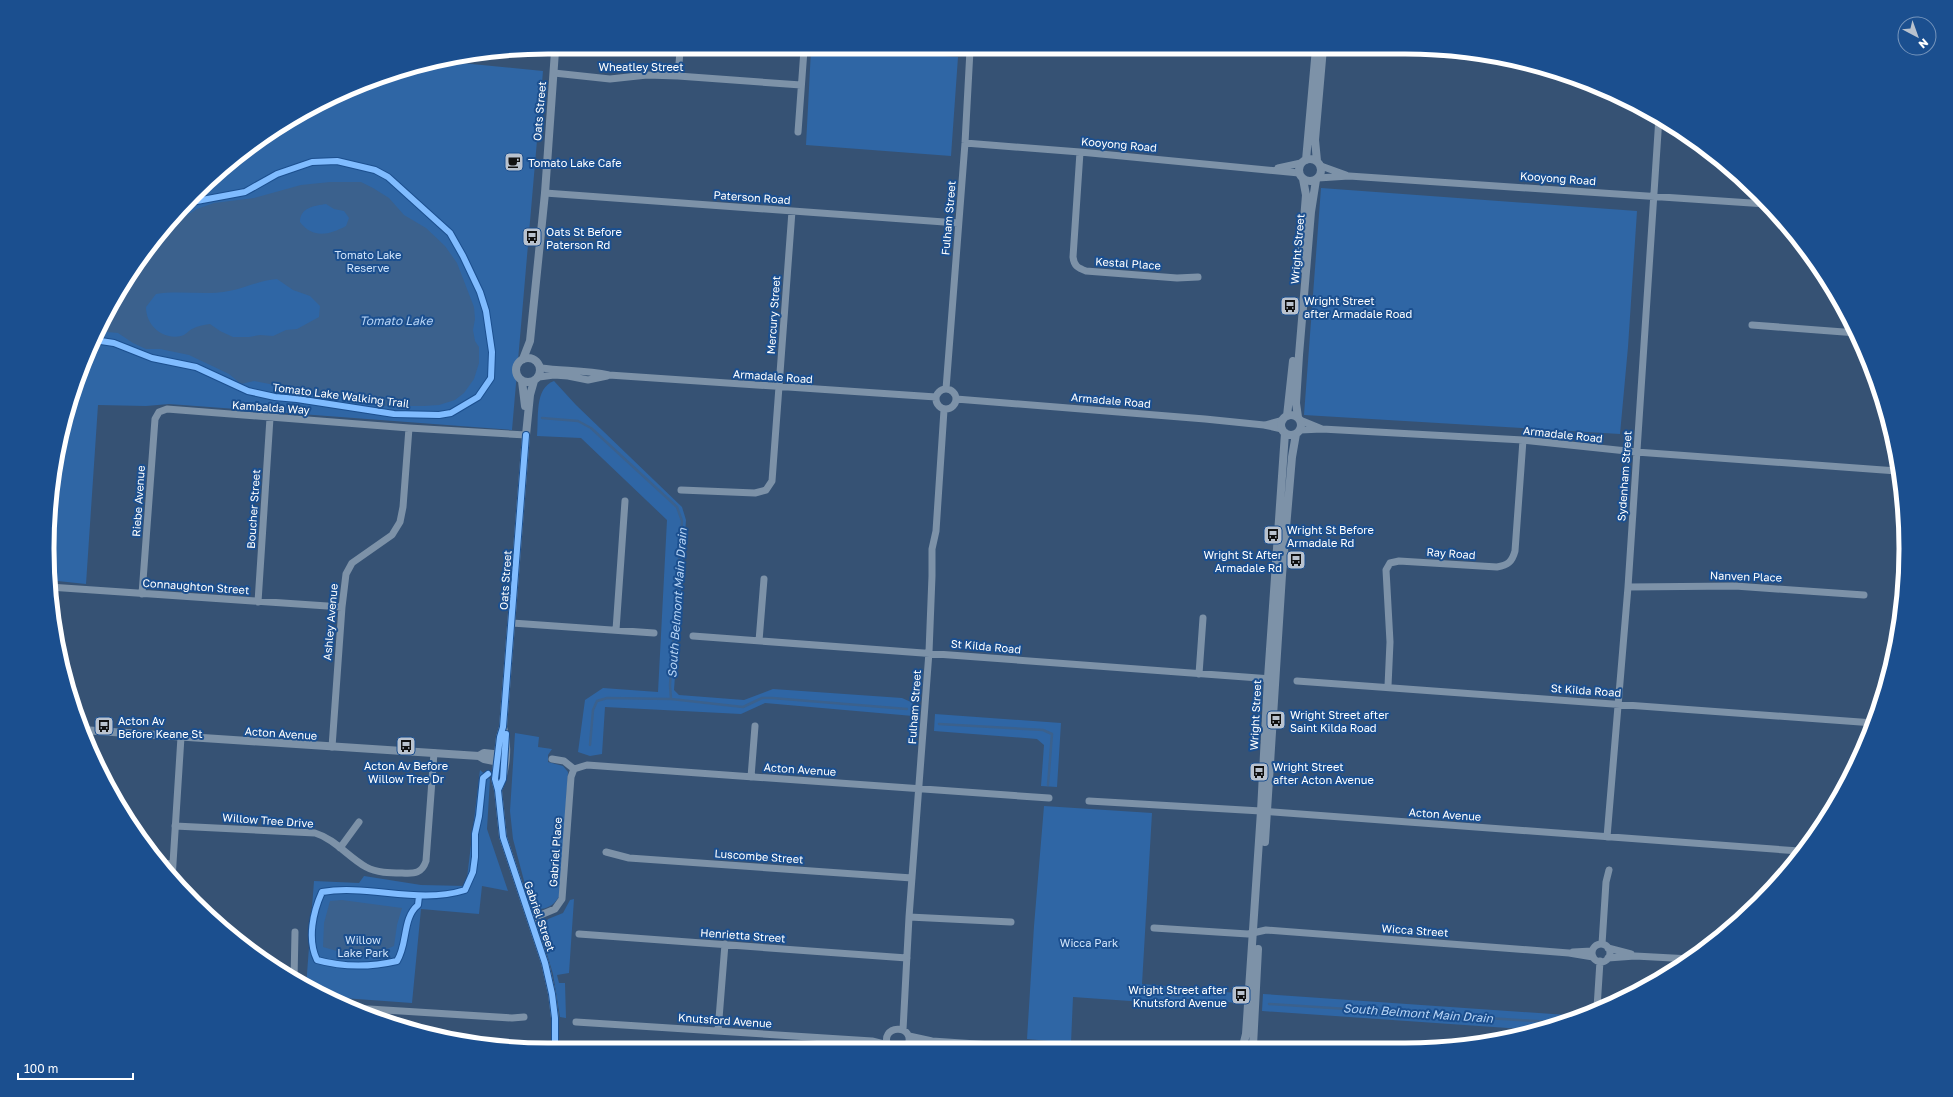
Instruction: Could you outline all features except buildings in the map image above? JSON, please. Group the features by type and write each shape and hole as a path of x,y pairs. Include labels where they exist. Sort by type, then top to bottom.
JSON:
{"street":[{"name":"Oats Street","path":"523,359 530,341 555,54"},
{"path":"678,76 680,54"},
{"path":"798,132 804,54"},
{"name":"Fulham Street","path":"946,389 965,143 970,54"},
{"path":"1315,54 1304,162 1301,176 1308,181 1317,179 1321,173 1315,140 1322,54"},
{"name":"Wheatley Street","path":"554,74 610,79 647,75 678,76 801,85"},
{"name":"Sydenham Street","path":"1607,837 1628,587 1658,124"},
{"name":"Kooyong Road","path":"965,143 1272,170 1301,176"},
{"name":"Kestal Place","path":"1080,152 1073,257 1074,263 1079,268 1086,271 1177,278 1198,277"},
{"path":"1304,162 1311,159 1319,164"},
{"name":"Kooyong Road","path":"1272,170 1304,162"},
{"name":"Kooyong Road","path":"1319,164 1348,176"},
{"name":"Wright Street","path":"1285,418 1291,394 1306,195 1301,176"},
{"name":"Kooyong Road","path":"1317,179 1348,176 1758,203"},
{"name":"Wright Street","path":"1299,419 1296,403 1299,347 1311,212 1317,179"},
{"name":"Paterson Road","path":"544,193 958,223"},
{"name":"Mercury Street","path":"681,490 755,493 766,490 772,481 792,211"},
{"path":"1752,325 1849,332"},
{"name":"Oats Street","path":"530,341 536,360"},
{"path":"530,358 536,360 541,368 536,379 528,383 522,381 516,371 518,364 523,359 530,358"},
{"name":"Armadale Road","path":"541,368 588,371 609,375 778,388 936,397"},
{"name":"Armadale Road","path":"536,379 568,376 588,380 609,375"},
{"name":"Oats Street","path":"501,758 500,737 503,727 512,623 526,435 530,395 536,379"},
{"name":"Oats Street","path":"522,381 525,400 526,435"},
{"path":"942,390 952,390 956,399 955,405 950,409 944,410 936,403 936,397 942,390"},
{"name":"Armadale Road","path":"956,399 1206,419 1264,425 1284,431"},
{"name":"Kambalda Way","path":"159,412 167,410 526,435"},
{"name":"Fulham Street","path":"899,1030 903,1006 907,958 929,652 932,549 936,531 944,410"},
{"name":"Riebe Avenue","path":"142,594 155,419 159,412"},
{"name":"Boucher Street","path":"258,602 270,418"},
{"path":"1285,418 1299,419 1302,425 1298,432 1290,435 1284,431 1285,418"},
{"name":"Armadale Road","path":"1264,425 1285,418"},
{"name":"Armadale Road","path":"1299,419 1322,429"},
{"name":"Ashley Avenue","path":"332,747 345,580 352,563 392,535 400,522 403,506 409,428"},
{"name":"Armadale Road","path":"1298,432 1322,429 1523,440 1636,452 1892,471"},
{"name":"Wright Street","path":"1264,811 1268,678 1284,431"},
{"name":"Wright Street","path":"1244,1043 1246,1034 1256,932 1264,811 1277,679 1290,477 1298,432"},
{"name":"Ray Road","path":"1388,686 1390,642 1386,570 1390,563 1399,561 1497,567 1506,566 1512,560 1515,551 1523,440"},
{"path":"616,630 625,501"},
{"path":"759,641 764,579"},
{"name":"Nanven Place","path":"1628,587 1735,586 1864,594"},
{"name":"Connaughton Street","path":"56,587 342,607"},
{"path":"1199,674 1202,618"},
{"path":"512,623 654,633"},
{"name":"St Kilda Road","path":"693,636 929,652 1277,679"},
{"name":"St Kilda Road","path":"1297,681 1388,686 1867,722"},
{"path":"751,777 755,726"},
{"name":"Acton Avenue","path":"89,731 479,756 484,753 501,758"},
{"path":"173,870 181,737"},
{"name":"Willow Tree Drive","path":"175,826 315,833 323,835 366,867 379,872 411,874 419,872 424,868 426,861 434,753"},
{"name":"Gabriel Street","path":"501,758 495,779 498,790 503,837 545,963 552,994 555,1018 555,1043"},
{"path":"552,759 564,761 574,769"},
{"name":"Acton Avenue","path":"574,769 587,765 1049,798"},
{"name":"Gabriel Place","path":"531,919 555,909 562,900 571,777 574,769"},
{"name":"Acton Avenue","path":"1089,801 1264,811 1796,851"},
{"path":"340,848 359,822"},
{"name":"Luscombe Street","path":"606,852 629,858 912,878"},
{"path":"167,864 173,864"},
{"path":"1608,958 1610,953 1605,946 1606,882 1609,870"},
{"path":"909,916 1011,922"},
{"name":"Wicca Street","path":"1154,928 1248,934 1266,930 1593,954"},
{"path":"294,973 295,932"},
{"name":"Wright Street","path":"1253,1043 1256,932"},
{"name":"Henrietta Street","path":"578,934 907,958"},
{"path":"718,1031 725,944"},
{"path":"1597,1004 1600,961 1593,954 1595,946 1605,946 1635,956"},
{"path":"1600,961 1608,958 1635,956 1681,958"},
{"path":"369,1009 512,1018 524,1017"},
{"name":"Knutsford Avenue","path":"576,1022 872,1041 879,1043"},
{"path":"889,1043 888,1036 899,1030 909,1036 932,1041 962,1043"},
{"name":"Knutsford Avenue","path":"872,1041 888,1036"},
{"path":"908,1043 909,1036"}],"green space":[{"path":"811,54 915,54 958,57 951,156 806,145"},
{"name":"Tomato Lake Reserve","path":"459,63 543,71 512,430 169,404 146,406 98,405 86,584 55,581 54,548 58,484 71,421 80,390 92,359 120,301 156,247 177,222 222,177 247,156 301,120 359,92 390,80"},
{"path":"1321,188 1637,211 1628,347 1620,434 1304,415"},
{"path":"554,381 576,405 682,507 686,520 674,690 679,695 744,700 773,689 902,698 914,705 913,716 765,703 741,714 605,707 602,754 590,756 578,752 585,700 603,688 658,692 667,520 581,438 537,436 540,397 543,390"},
{"path":"935,714 1061,723 1057,787 1041,786 1044,745 1037,739 934,731"},
{"path":"515,733 539,737 538,747 552,749 548,755 548,762 563,766 568,772 560,895 553,904 547,908 536,908 528,896 513,839 510,811"},
{"name":"Willow Lake Park","path":"480,770 490,779 487,829 508,891 482,886 479,914 421,909 412,1003 343,998 307,980 314,881 359,883 364,876 421,885 466,886"},
{"name":"Wicca Park","path":"1044,806 1152,813 1142,984 1188,988 1188,990 1240,993 1239,1003 1187,999 1187,1005 1073,997 1071,1043 1027,1039 1034,926"},
{"path":"574,899 569,973 557,975 559,983 565,983 566,1018 560,1017 553,974 541,934 543,926 548,919 563,913 570,900"},
{"path":"1263,994 1568,1015 1520,1029 1262,1011"}],"water":[{"name":"Tomato Lake","path":"330,182 361,182 389,198 404,215 426,228 445,246 457,263 474,307 475,319 473,330 475,341 479,347 479,363 474,379 464,393 455,400 439,405 382,406 357,397 332,396 254,381 241,384 229,374 189,355 160,349 146,349 133,343 118,333 104,332 120,301 137,274 156,247 181,218 197,209 214,203 254,198 301,185","holes":["326,204 334,209 344,211 349,218 346,226 333,232 322,234 316,233 310,231 300,222 303,213 309,208","277,279 293,290 310,296 320,306 319,317 297,329 286,330 273,336 260,335 233,337 210,324 194,328 183,335 174,337 168,336 156,330 152,325 149,320 146,307 156,294 220,292 235,290"]},
{"path":"342,900 402,908 397,925 394,946 373,955 344,953 323,947 324,923 330,901"}],"waterway":[{"name":"South Belmont Main Drain","path":"542,418 578,421 591,428 677,507 682,521 670,685 671,699"},
{"name":"South Belmont Main Drain","path":"590,745 593,710 597,701 607,698 671,699 743,707 762,698 772,698 907,709"},
{"name":"South Belmont Main Drain","path":"939,724 1043,730 1052,734 1048,785"},
{"name":"South Belmont Main Drain","path":"1150,993 1179,996"},
{"name":"South Belmont Main Drain","path":"1269,1004 1547,1022"}],"cycle path":[{"name":"Tomato Lake Walking Trail","path":"100,341 114,343 152,358 196,367 248,391 275,397 394,414 439,415 451,413 478,397 491,378 492,352 486,311 480,292 463,256 450,233 388,177 375,170 337,161 312,162 277,174 245,192 197,201"},
{"path":"526,435 503,727 500,737 495,779 498,790 503,837 545,963 552,994 555,1018 555,1043"},
{"path":"498,790 503,779 506,734"},
{"path":"419,896 418,905 413,910 407,924 403,947 397,961 377,964 346,965 317,960 312,943 312,926 316,908 322,892 358,890 429,896 465,890 473,872 475,857 475,834 479,816 483,778 488,774"}],"place":[{"name":"Tomato Lake Cafe","path":"514,162"},
{"name":"Oats St Before Paterson Rd","path":"532,237"},
{"name":"Wright Street after Armadale Road","path":"1290,306"},
{"name":"Wright St Before Armadale Rd","path":"1273,535"},
{"name":"Wright St After Armadale Rd","path":"1296,560"},
{"name":"Wright Street after Saint Kilda Road","path":"1276,720"},
{"name":"Acton Av Before Keane St","path":"104,726"},
{"name":"Acton Av Before Willow Tree Dr","path":"406,746"},
{"name":"Wright Street after Acton Avenue","path":"1259,772"},
{"name":"Wright Street after Knutsford Avenue","path":"1241,995"}]}
